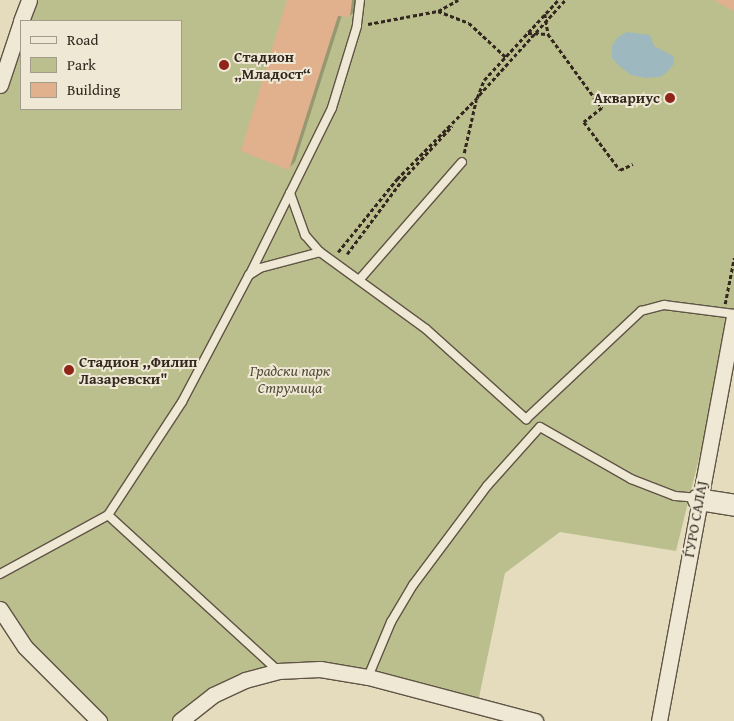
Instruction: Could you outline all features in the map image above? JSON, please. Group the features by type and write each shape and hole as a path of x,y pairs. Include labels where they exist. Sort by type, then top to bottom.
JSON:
{"street":[{"path":"22,20 28,0"},
{"path":"0,85 20,25"},
{"name":"ЃУРО САЛАЈ","path":"659,721 698,499 732,340 734,316"},
{"path":"698,499 734,505"},
{"path":"0,609 25,647 99,721"},
{"path":"180,721 229,687 278,671 320,669 368,677 535,721"}],"lane":[{"path":"0,574 108,515 182,402 249,276 332,108 357,26 360,0"},
{"path":"360,280 462,162"},
{"path":"290,193 305,235 320,252 426,329 526,419 631,478 675,496 698,499"},
{"path":"249,276 260,268 320,252"},
{"path":"526,419 642,311 664,305 734,316"},
{"path":"368,677 391,622 413,585 486,486 540,427"},
{"path":"108,515 278,671"}],"path":[{"path":"357,26 438,11 458,0"},
{"path":"462,162 477,98 484,80 558,0"},
{"path":"347,254 403,179 565,0"},
{"path":"438,11 469,23 506,57"},
{"path":"545,14 548,34 602,108 584,122 620,170 633,164"},
{"path":"528,33 548,34"},
{"path":"332,260 396,179 477,98"}],"green space":[{"name":"Градски парк Струмица","path":"29,0 734,0 734,317 676,551 560,532 505,573 477,707 368,677 264,674 180,721 99,721 0,609 0,85 20,25 20,110 182,110 182,20 21,20"}],"water":[{"path":"627,32 650,35 654,46 673,56 674,64 660,77 646,78 631,75 612,58 612,46 618,37"}],"building":[{"path":"287,0 352,0 350,17 338,16 289,170 241,151"},
{"path":"714,0 734,0 733,11"}],"place":[{"name":"Стадион „Младост“","path":"224,65"},
{"name":"Аквариус","path":"670,98"},
{"name":"Стадион ,,Филип Лазаревски\"","path":"69,370"}]}
